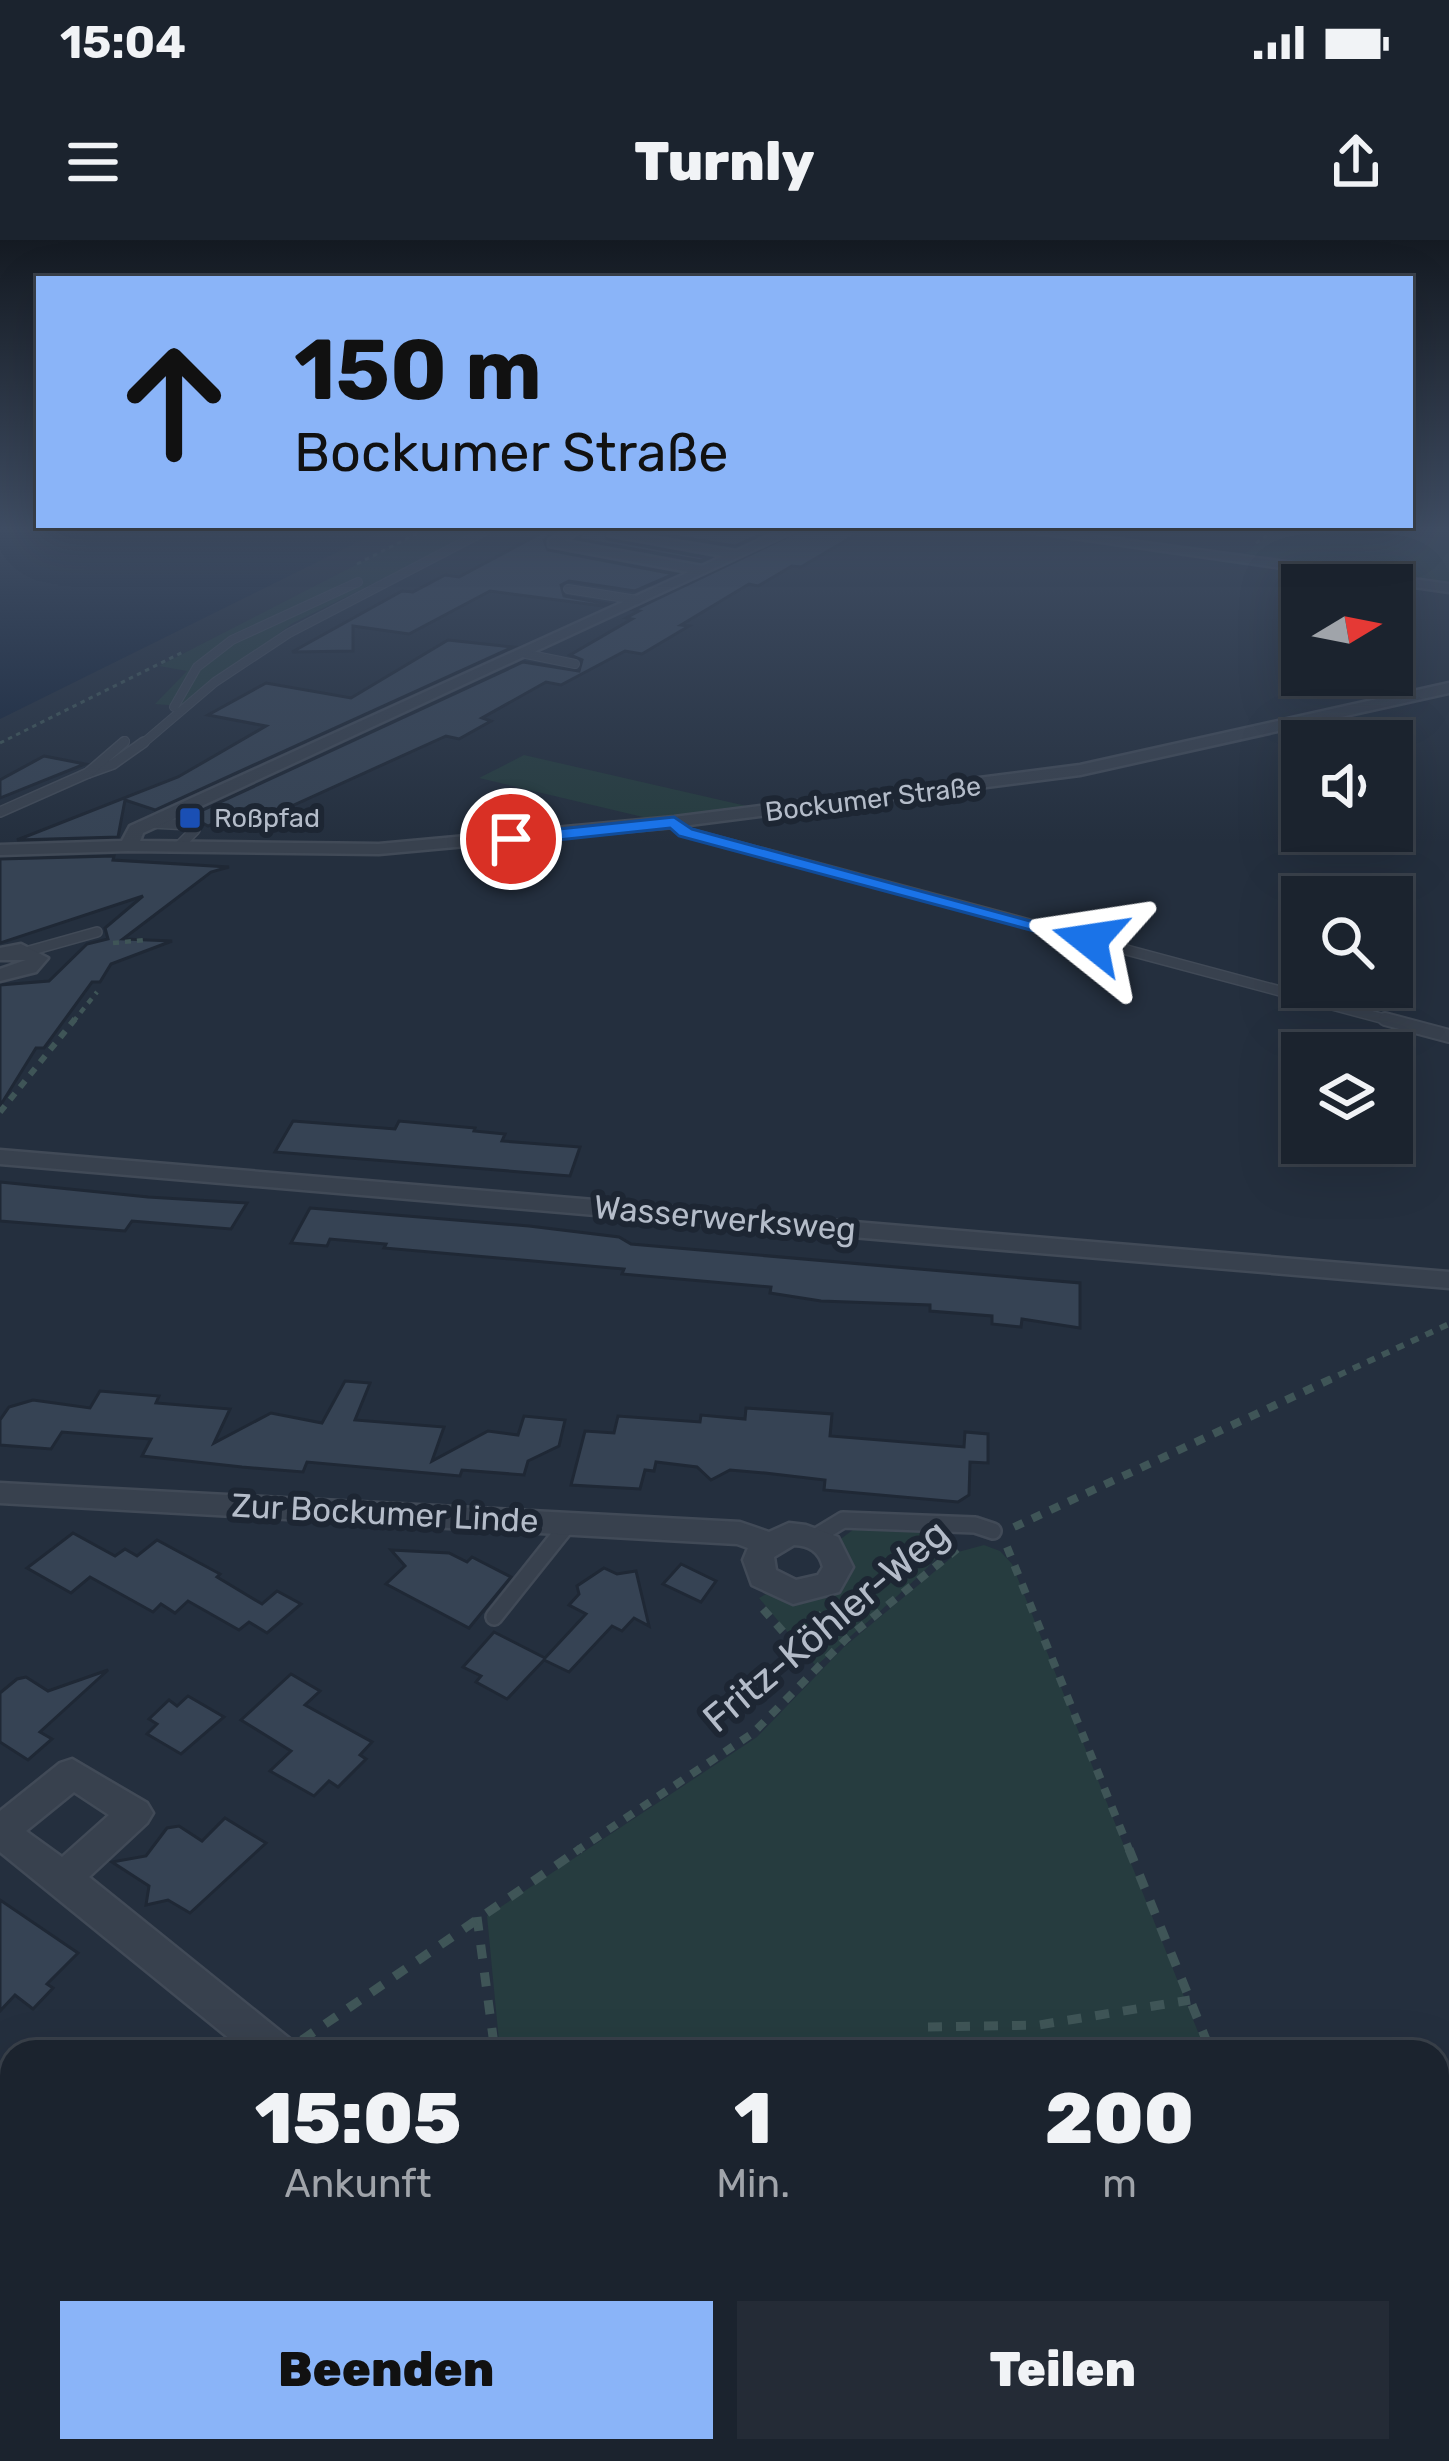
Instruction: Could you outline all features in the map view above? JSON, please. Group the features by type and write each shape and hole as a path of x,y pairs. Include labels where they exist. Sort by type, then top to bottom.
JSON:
{"street":[{"path":"128,846 136,830 564,635"},
{"name":"Bockumer Straße","path":"0,850 401,848 674,822 1080,770 1449,688"},
{"path":"0,953 29,951 38,958 35,964 0,974"},
{"name":"Wasserwerksweg","path":"0,1157 1449,1280"},
{"name":"Zur Bockumer Linde","path":"0,1492 740,1533 767,1543 789,1534 814,1537"},
{"path":"767,1543 758,1560 771,1584 806,1592 828,1583 838,1567 832,1550 814,1537"},
{"path":"63,1878 265,2040"}],"lane":[{"path":"88,773 178,703 191,674 225,647 251,635"},
{"path":"0,812 118,763 233,667 281,635"},
{"path":"526,653 575,664"},
{"path":"674,822 686,832 1449,1036"},
{"path":"151,823 191,825 195,830 192,838 179,846"},
{"path":"29,951 97,932"},
{"name":"Zur Bockumer Linde","path":"814,1537 843,1520 976,1525 993,1532"},
{"path":"494,1617 569,1523"}],"path":[{"path":"0,1112 97,992"},
{"name":"Fritz-Köhler-Weg","path":"297,2040 753,1733 846,1639 960,1547 1020,1526 1449,1324"},
{"path":"993,1532 1010,1552 1206,2040"},
{"path":"771,1584 753,1598 816,1669"},
{"path":"806,1592 810,1607 846,1639"},
{"path":"477,1916 493,2040"},
{"path":"928,2026 1039,2025 1190,2000"}],"green space":[{"path":"220,635 277,635 181,706 155,704 187,671 159,666"},
{"path":"524,755 764,810 664,822 479,778"},
{"path":"858,1526 922,1529 939,1553 903,1591 816,1666 759,1598 766,1594 800,1603 837,1592 852,1568 838,1541"},
{"path":"984,1545 1000,1551 1012,1564 1201,2040 499,2040 487,1916 757,1737 844,1647 958,1552"}],"water":[{"path":"0,635 171,635 0,719"}],"building":[{"path":"323,635 353,635 353,651 292,652"},
{"path":"605,635 674,635 642,654 625,651 561,685 546,682 482,718 491,721 459,739 446,736 285,809 267,813 248,807 208,826 190,816 523,662 579,671 582,660 570,655"},
{"path":"448,640 513,647 155,810 125,800 118,837 17,840 178,777 266,726 208,715 266,683 351,698"},
{"path":"44,756 85,764 0,798 0,780"},
{"path":"114,856 113,860 229,867 211,872 123,939 172,941 111,964 100,982 92,982 44,1048 36,1048 0,1106 0,985 49,981 87,944 108,939 105,928 143,896 0,943 0,859"},
{"path":"293,1121 395,1129 399,1121 505,1134 502,1141 580,1147 570,1176 275,1152"},
{"path":"0,1182 247,1203 231,1229 132,1221 125,1231 0,1221"},
{"path":"310,1208 529,1226 619,1237 631,1244 1080,1283 1080,1328 1022,1319 1021,1327 992,1324 992,1316 930,1311 930,1305 821,1301 770,1293 771,1287 622,1274 624,1269 330,1239 327,1246 291,1243"},
{"path":"345,1381 370,1383 355,1420 444,1427 432,1461 488,1431 518,1435 524,1416 565,1420 559,1446 528,1461 524,1475 462,1470 460,1476 307,1462 303,1472 142,1456 151,1439 62,1432 51,1449 0,1445 0,1420 9,1407 33,1400 90,1408 100,1391 159,1396 156,1403 230,1409 214,1443 271,1413 322,1423"},
{"path":"746,1408 832,1414 830,1436 964,1447 965,1432 988,1434 988,1463 970,1462 969,1495 958,1502 824,1490 825,1480 765,1473 730,1470 711,1480 697,1467 656,1462 654,1471 645,1470 640,1489 571,1485 585,1431 614,1433 618,1416 700,1422 701,1415 745,1419"},
{"path":"73,1533 115,1556 125,1549 137,1556 157,1540 220,1574 217,1577 262,1604 277,1591 301,1604 267,1633 249,1622 239,1630 188,1601 175,1613 161,1604 153,1612 90,1577 71,1593 27,1568"},
{"path":"391,1550 449,1553 467,1562 472,1557 511,1577 469,1628 386,1584 405,1566"},
{"path":"681,1564 716,1581 701,1602 663,1584"},
{"path":"604,1568 617,1574 636,1571 649,1626 634,1618 622,1631 612,1626 569,1672 544,1660 507,1699 476,1682 481,1676 463,1667 494,1632 545,1658 586,1614 569,1605 579,1594 577,1586"},
{"path":"108,1670 40,1732 52,1739 28,1760 0,1742 0,1693 17,1679 26,1677 48,1691"},
{"path":"291,1674 320,1691 305,1705 372,1742 360,1755 366,1759 338,1787 329,1781 314,1796 270,1771 291,1751 241,1720"},
{"path":"188,1696 224,1717 181,1754 147,1734 157,1724 149,1719 169,1700 177,1706"},
{"path":"225,1818 266,1843 190,1913 168,1900 146,1905 149,1886 112,1862 146,1856 167,1828 179,1826 202,1841"},
{"path":"0,1900 78,1953 47,1984 53,1988 33,2009 15,1995 0,2011"}],"place":[{"name":"Roßpfad","path":"190,818"}],"route":[{"path":"511,839 674,822 686,832 1090,940"}]}
